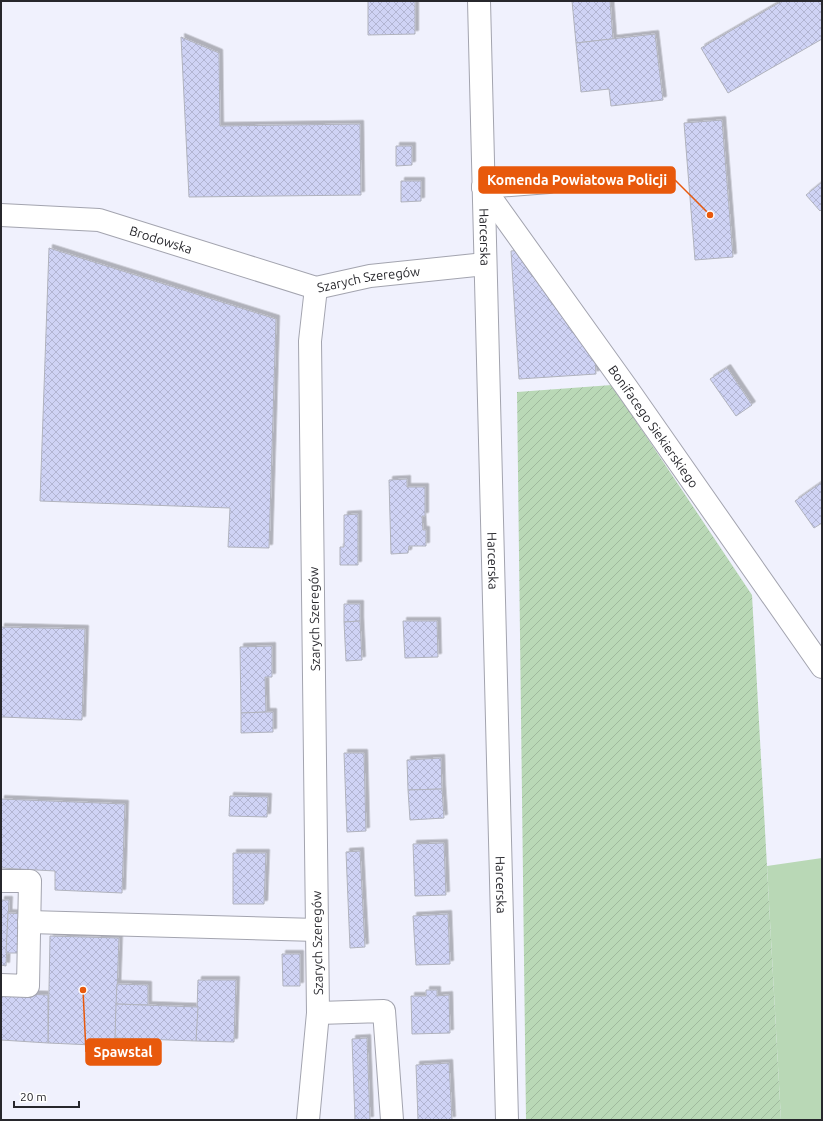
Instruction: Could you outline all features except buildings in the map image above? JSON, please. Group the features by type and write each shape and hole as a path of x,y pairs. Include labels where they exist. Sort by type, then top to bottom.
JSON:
{"street":[{"name":"Harcerska","path":"479,1 507,1120"},
{"path":"483,187 549,182"},
{"name":"Bonifacego Siekierskiego","path":"483,187 627,388 822,667"},
{"name":"Brodowska","path":"1,215 99,220 316,288"},
{"name":"Szarych Szeregów","path":"308,1120 318,1013 310,341 316,288 370,276 485,264"},
{"path":"1,881 30,882 28,986 1,985"},
{"path":"29,922 317,930"},
{"path":"318,1013 384,1011 392,1120"}],"green space":[{"path":"612,385 752,595 781,1120 526,1120 517,392"},
{"path":"822,858 822,1120 781,1120 767,866"}],"place":[{"name":"Komenda Powiatowa Policji","path":"710,215"},
{"name":"Spawstal","path":"83,990"}]}
